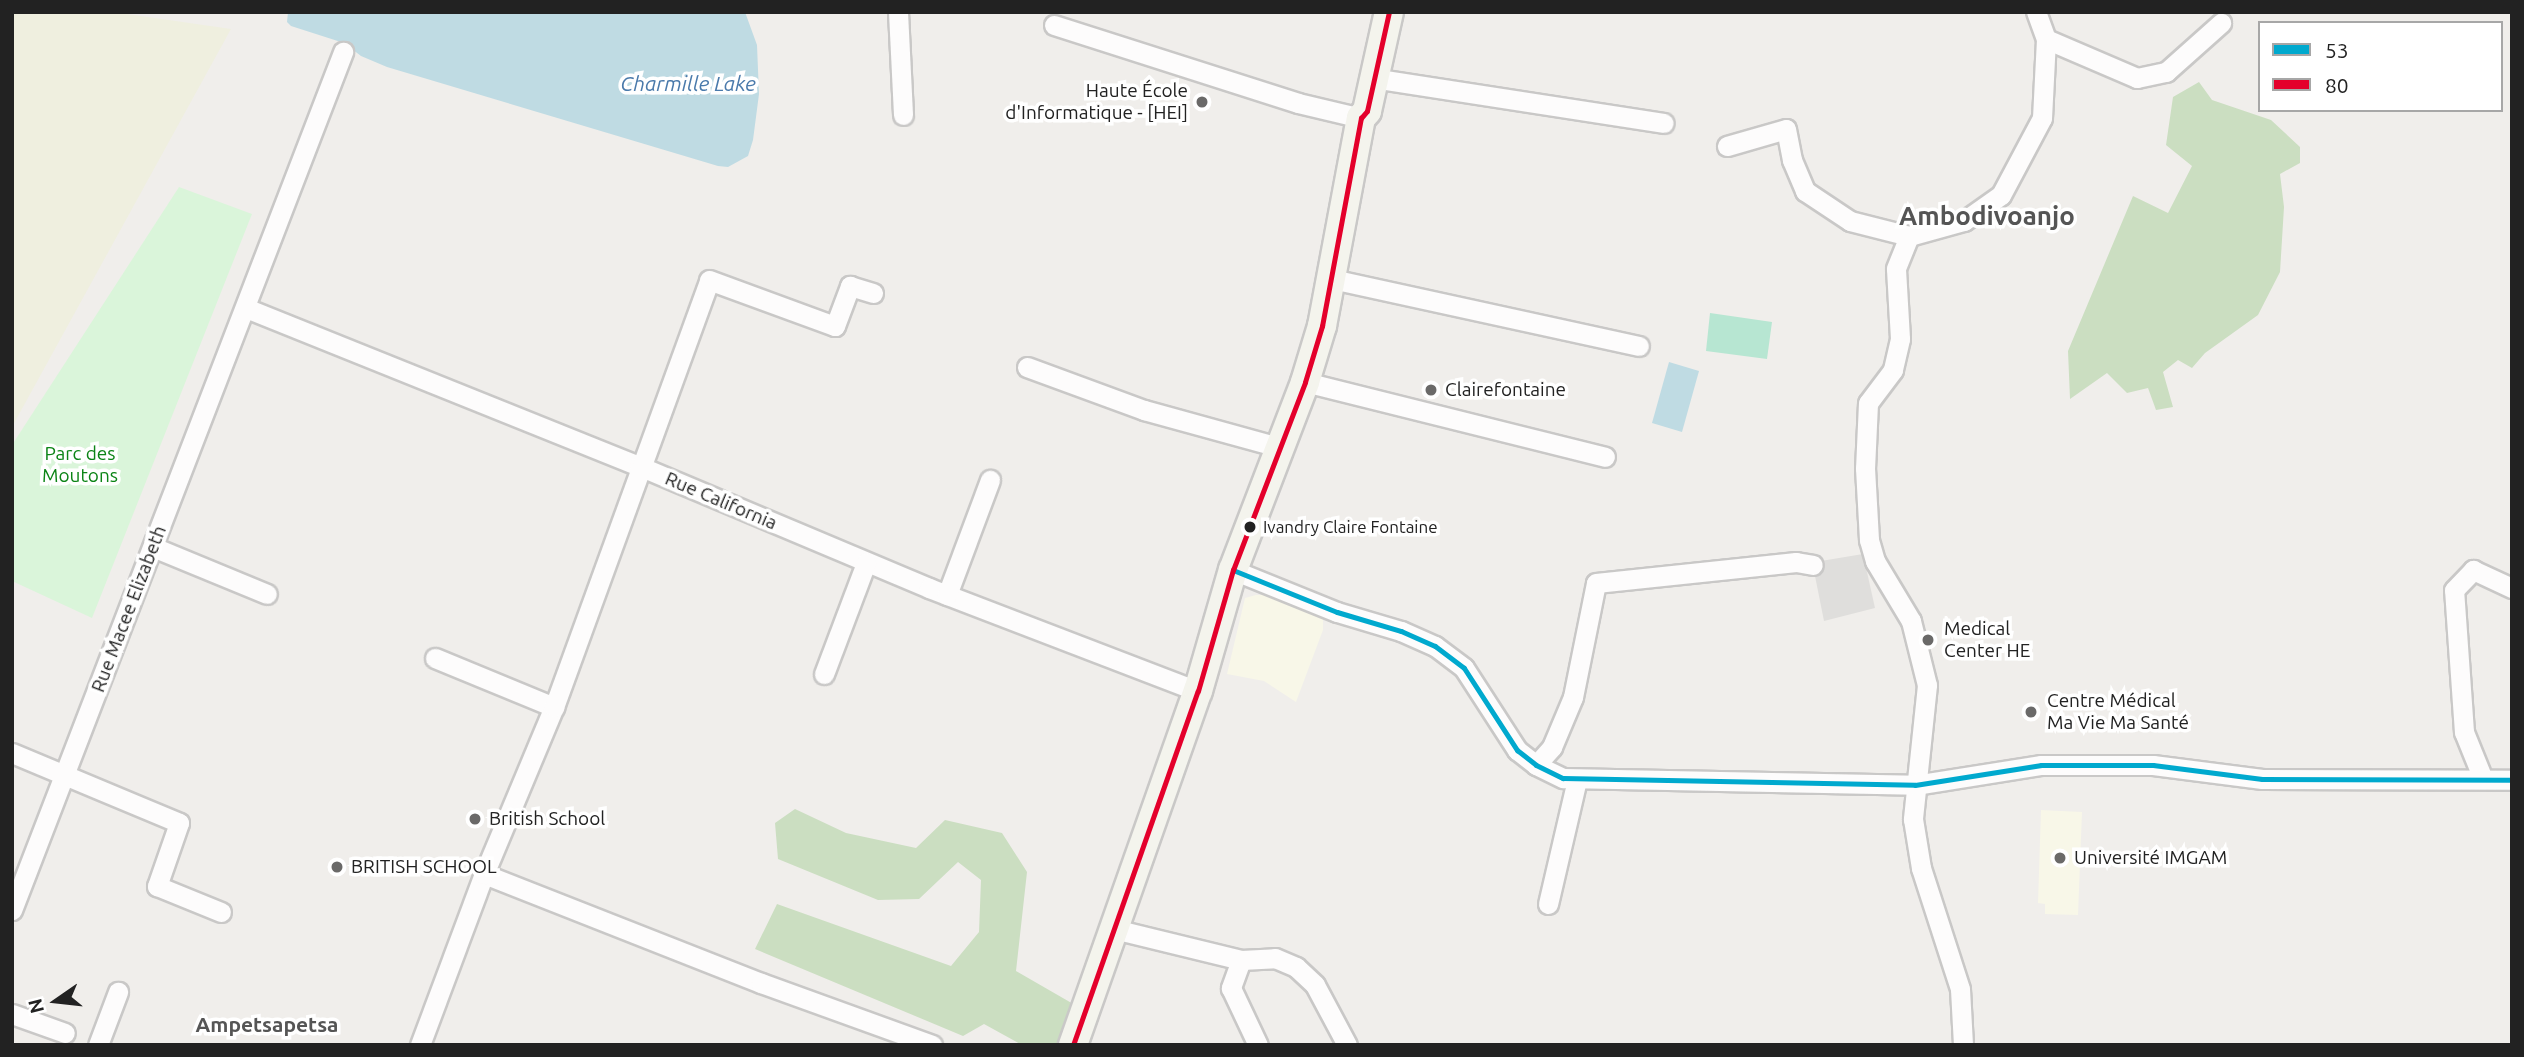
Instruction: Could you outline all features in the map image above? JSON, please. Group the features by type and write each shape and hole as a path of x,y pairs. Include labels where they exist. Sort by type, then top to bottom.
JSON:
{"main road":[{"path":"1073,1045 1198,691 1233,570 1305,382 1322,326 1332,279 1361,118 1367,111 1390,12"}],"street":[{"path":"898,12 903,115"},
{"path":"1727,146 1786,129 1792,160 1805,191 1850,221 1909,236 1964,221 2001,195 2042,118 2046,38 2036,12"},
{"path":"2046,38 2137,78 2166,72 2221,23"},
{"path":"1054,25 1298,103 1361,118"},
{"name":"Rue Macee Elizabeth","path":"12,910 344,52"},
{"path":"1373,78 1664,122"},
{"path":"1909,236 1896,269 1900,339 1894,369 1868,403 1865,468 1869,540 1875,561 1911,621 1927,685 1913,819 1919,856 1960,989 1963,1045"},
{"path":"1332,279 1639,346"},
{"path":"420,1045 484,874 554,708 639,466 709,280 835,326 850,286 873,293"},
{"name":"Rue California","path":"246,308 639,466 947,595 1198,691"},
{"path":"1027,367 1144,410 1278,447"},
{"path":"1305,382 1605,457"},
{"path":"947,595 989,480"},
{"path":"153,547 267,594"},
{"path":"824,674 866,562"},
{"path":"1536,765 1552,747 1573,697 1596,583 1796,562 1813,565"},
{"path":"1233,570 1337,612 1401,631 1435,646 1464,668 1517,750 1536,765 1563,778 1915,785 2040,765 2153,765 2262,779 2320,782 2512,779"},
{"path":"2483,779 2464,732 2454,590 2473,570 2512,587"},
{"path":"435,658 554,708"},
{"path":"12,753 66,773 179,823 157,886 221,912"},
{"path":"1548,904 1577,779"},
{"path":"484,874 761,983 932,1045"},
{"path":"1114,929 1241,960 1275,958 1296,967 1315,985 1348,1045"},
{"path":"1241,960 1231,988 1258,1045"},
{"path":"98,1045 118,992"},
{"path":"12,1014 65,1033"}],"shaded area":[{"path":"1863,554 1875,608 1824,621 1814,571 1821,561"},
{"path":"1272,595 1323,612 1323,630 1296,702 1264,681 1227,674 1245,598"},
{"name":"Université IMGAM","path":"2041,810 2082,812 2078,915 2045,914 2045,904 2038,903"}],"green space":[{"path":"12,12 113,12 231,29 12,427"},
{"path":"2199,82 2212,100 2271,120 2300,147 2300,163 2280,174 2284,207 2280,272 2258,315 2205,353 2192,368 2178,360 2163,372 2173,407 2156,410 2148,388 2127,393 2107,373 2070,399 2068,351 2133,196 2168,213 2192,166 2166,145 2173,97"},
{"name":"Parc des Moutons","path":"179,187 252,214 92,618 12,581 12,445"},
{"path":"1710,313 1772,322 1767,359 1706,351"},
{"path":"795,809 846,833 916,848 945,820 1002,833 1027,872 1016,971 1075,1005 1059,1045 1022,1045 984,1024 963,1036 755,949 777,904 951,966 979,932 981,880 958,862 919,899 878,900 778,859 775,823"}],"water":[{"name":"Charmille Lake","path":"288,12 745,12 757,45 759,94 753,140 748,156 728,167 718,166 387,67 361,56 344,43 291,26 287,22"},
{"path":"1669,362 1699,371 1682,432 1652,423"}],"transit line":[{"name":"80","path":"1073,1045 1198,691 1233,570 1305,382 1322,326 1361,118 1367,111 1389,12"},
{"name":"53","path":"1233,570 1337,612 1401,631 1435,646 1464,668 1517,750 1536,765 1563,778 1915,785 2041,765 2153,765 2262,779 2512,780"}],"place":[{"name":"Haute École d'Informatique - [HEI]","path":"1202,102"},
{"name":"Clairefontaine","path":"1431,390"},
{"name":"Ivandry Claire Fontaine","path":"1250,527"},
{"name":"Medical Center HE","path":"1928,640"},
{"name":"Centre Médical Ma Vie Ma Santé","path":"2031,712"},
{"name":"British School","path":"475,819"},
{"name":"Université IMGAM","path":"2060,858"},
{"name":"BRITISH SCHOOL","path":"337,867"}],"district":[{"name":"Ambodivoanjo","path":"1987,216"},
{"name":"Ampetsapetsa","path":"267,1024"}]}
